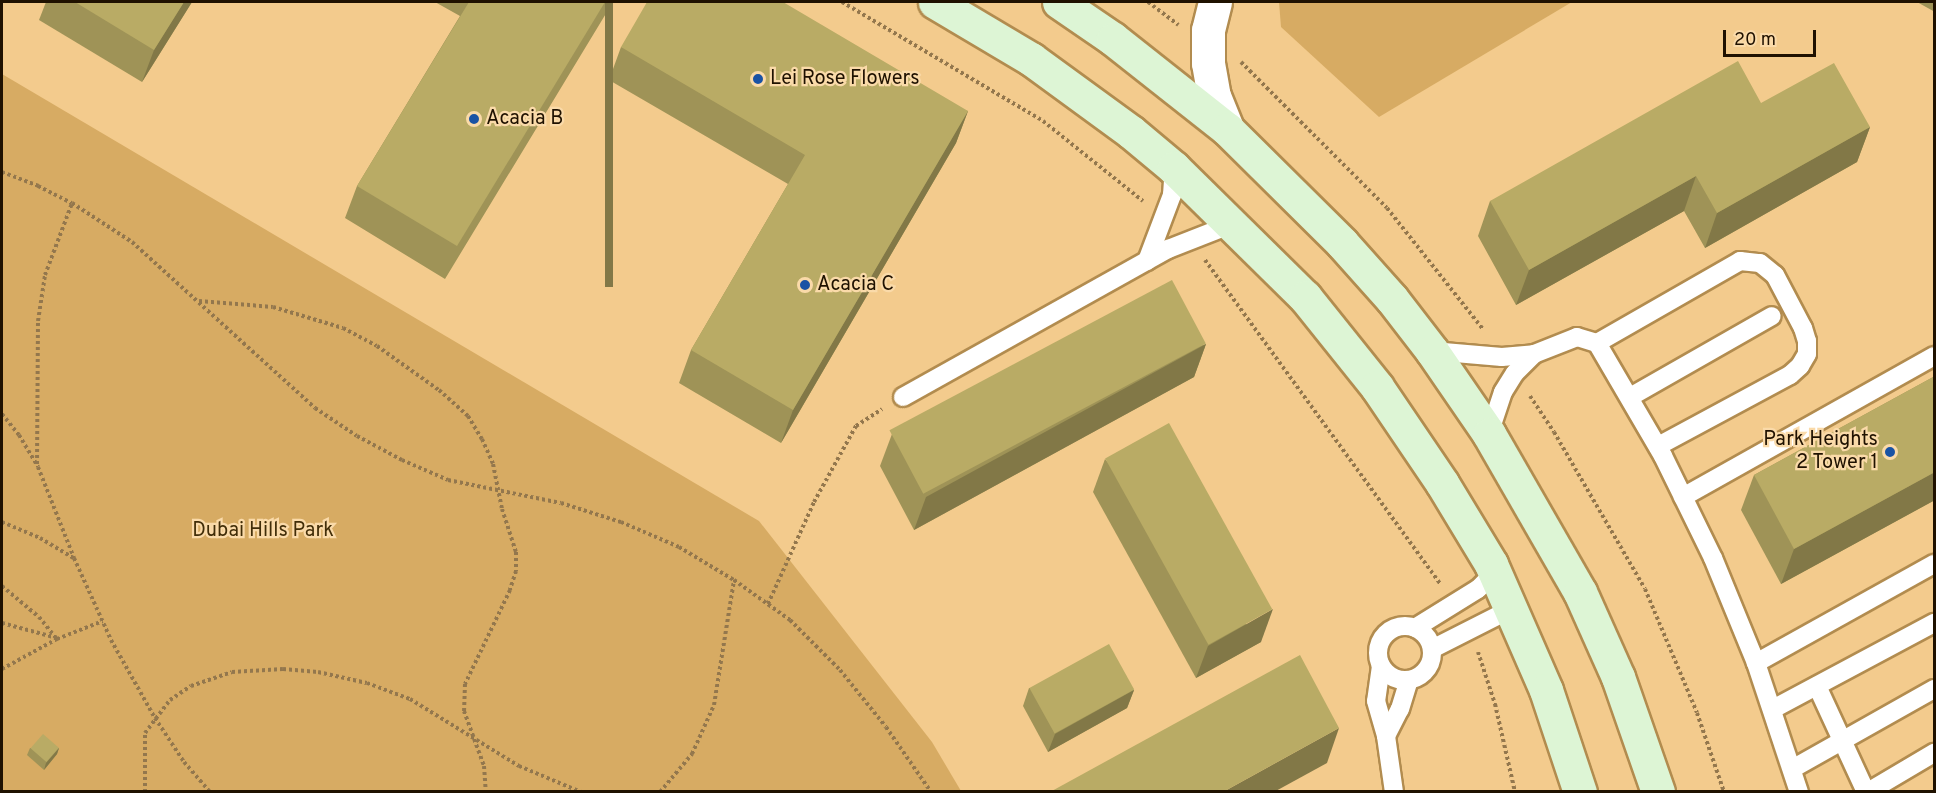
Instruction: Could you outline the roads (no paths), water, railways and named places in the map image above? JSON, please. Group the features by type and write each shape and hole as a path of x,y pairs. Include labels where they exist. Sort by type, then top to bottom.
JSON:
{"main road":[{"path":"935,2 1050,73 1131,132 1174,168 1305,297 1377,387 1442,483 1491,564 1546,690 1580,792"},
{"path":"1059,2 1113,39 1227,129 1342,243 1392,299 1432,351 1489,434 1580,592 1618,677 1658,792"}],"street":[{"path":"1211,16 1208,63 1214,96 1227,129"}],"lane":[{"path":"1147,261 1172,195 1174,168"},
{"path":"903,397 1147,261 1190,240 1232,224"},
{"path":"1598,343 1740,261 1760,262 1775,275 1803,328 1807,341 1807,354 1800,366 1790,375 1658,446"},
{"path":"1630,397 1772,316"},
{"path":"1432,351 1502,357 1534,354 1577,337 1598,343 1658,446 1713,558 1773,709 1799,792"},
{"path":"1489,434 1498,402 1515,373 1534,354"},
{"path":"1683,497 1935,356"},
{"path":"1415,628 1454,604 1488,579 1491,564"},
{"path":"1756,663 1935,564"},
{"path":"1432,649 1511,609"},
{"path":"1773,709 1935,623"},
{"path":"1381,666 1393,678 1409,680 1424,672 1429,666 1432,649 1423,633 1415,628 1396,627 1382,639 1378,657 1381,666 1376,702 1386,736 1394,792"},
{"path":"1386,736 1400,709 1409,680"},
{"path":"1817,686 1867,792 1935,753"},
{"path":"1792,769 1935,689"}],"place":[{"name":"Lei Rose Flowers","path":"758,79"},
{"name":"Acacia B","path":"474,119"},
{"name":"Acacia C","path":"805,285"},
{"name":"Park Heights 2 Tower 1","path":"1890,452"}],"park label":[{"name":"Dubai Hills Park","path":"263,531"}]}
